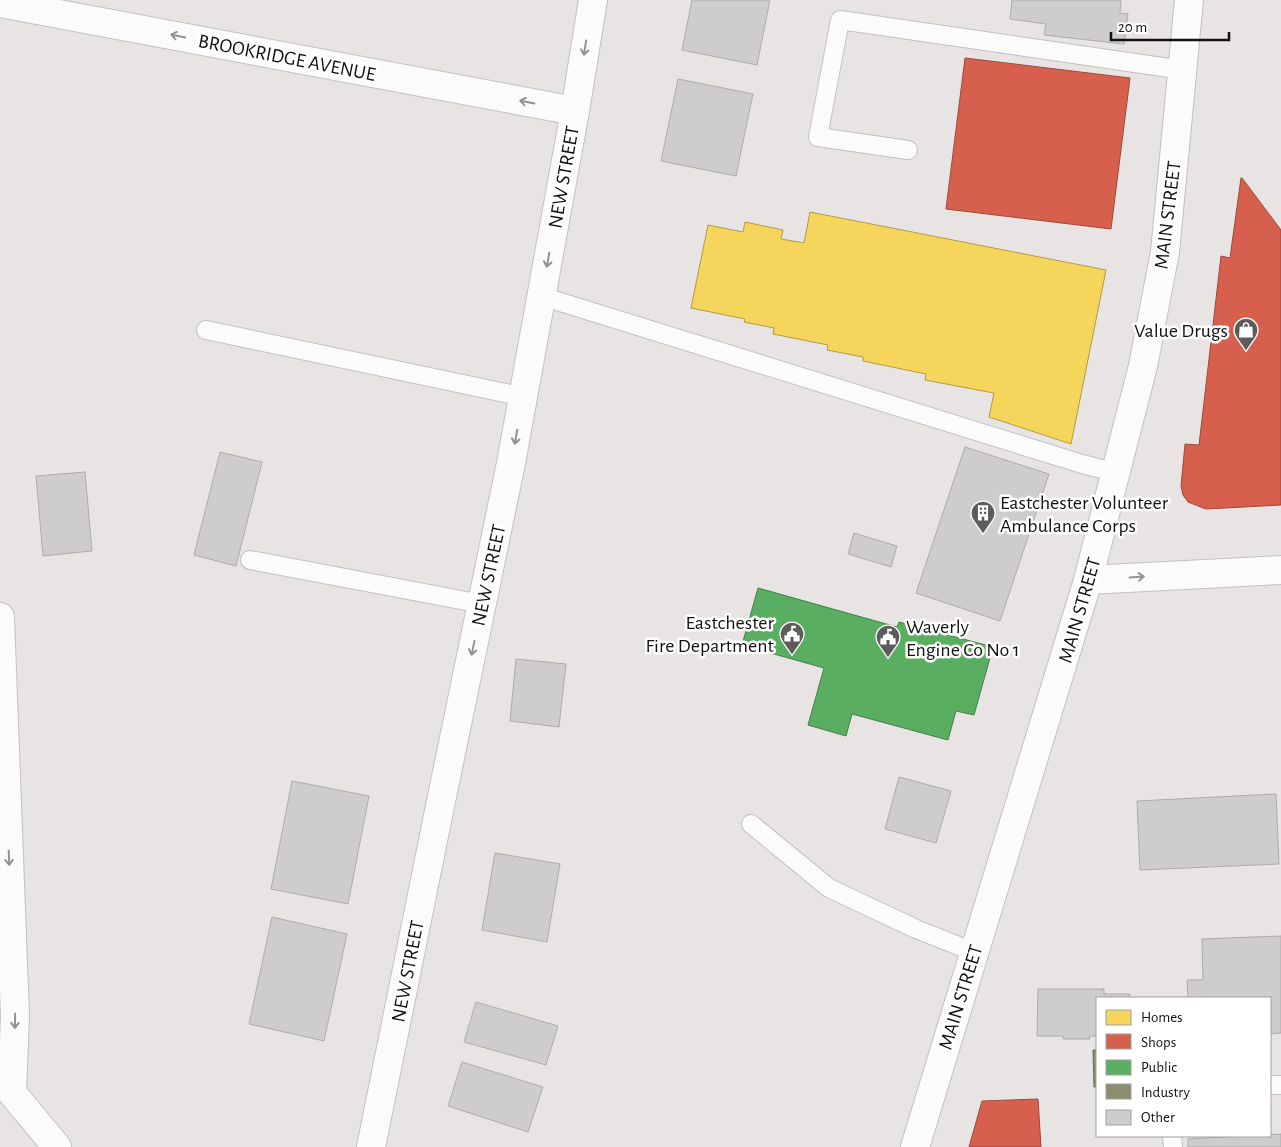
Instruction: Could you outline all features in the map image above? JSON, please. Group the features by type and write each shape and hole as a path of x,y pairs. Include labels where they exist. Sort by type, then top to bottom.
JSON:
{"street":[{"name":"NEW STREET","path":"372,1147 524,397 593,0"},
{"name":"MAIN STREET","path":"915,1147 1088,580 1117,473 1142,366 1165,252 1189,0"},
{"name":"BROOKRIDGE AVENUE","path":"0,4 575,111"},
{"path":"1088,580 1281,570"},
{"path":"0,617 15,1016 6,1084 57,1147"}],"lane":[{"path":"908,150 818,137 840,20 1183,70"},
{"path":"542,296 1117,473"},
{"path":"206,330 524,397"},
{"path":"250,560 482,604"},
{"path":"751,824 829,888 916,929 974,952"}],"building: Homes":[{"path":"810,212 1106,270 1071,444 989,417 994,393 925,380 926,374 863,361 863,357 827,350 828,345 773,334 774,328 744,322 745,319 691,308 708,225 743,232 745,222 783,230 781,239 804,243"}],"building: Shops":[{"path":"965,58 1130,78 1111,229 946,209"},
{"name":"Value Drugs","path":"1241,178 1281,230 1281,505 1206,509 1188,502 1183,495 1181,486 1185,444 1199,445 1221,256 1230,258"},
{"path":"1038,1099 1041,1147 969,1147 982,1101"}],"building: Public":[{"name":"Waverly Engine Co No 1","path":"758,588 897,627 899,622 993,647 974,715 956,711 948,740 852,714 846,736 808,725 824,668 742,645"}],"building: Industry":[{"path":"1093,1050 1096,1050 1096,1087 1094,1087"}],"building: Other":[{"path":"692,0 770,0 757,65 682,50"},
{"path":"1012,0 1121,0 1120,13 1128,14 1124,44 1044,35 1046,24 1010,19"},
{"path":"678,79 753,94 736,176 661,161"},
{"name":"Eastchester Volunteer Ambulance Corps","path":"965,447 1049,474 1000,621 916,593"},
{"path":"220,452 262,462 236,566 194,555"},
{"path":"85,472 92,551 43,556 36,476"},
{"path":"854,533 897,546 891,567 848,554"},
{"path":"516,659 566,664 559,727 510,721"},
{"path":"899,777 951,791 936,843 885,829"},
{"path":"292,781 369,796 348,904 271,889"},
{"path":"1276,794 1279,864 1140,870 1137,801"},
{"path":"495,853 560,864 547,942 482,930"},
{"path":"272,917 347,934 324,1041 249,1024"},
{"path":"1281,936 1281,1033 1271,1034 1271,997 1188,997 1187,980 1203,980 1202,939"},
{"path":"1038,989 1104,989 1104,994 1130,994 1130,997 1096,997 1096,1036 1089,1036 1090,1039 1063,1039 1063,1036 1037,1036"},
{"path":"476,1002 558,1026 546,1065 464,1042"},
{"path":"462,1062 543,1087 528,1132 448,1106"},
{"path":"1281,1134 1281,1147 1188,1147 1188,1139 1271,1137 1271,1135"}],"place":[{"name":"Value Drugs","path":"1246,351"},
{"name":"Eastchester Volunteer Ambulance Corps","path":"983,534"},
{"name":"Eastchester Fire Department","path":"792,655"},
{"name":"Waverly Engine Co No 1","path":"888,658"}]}
